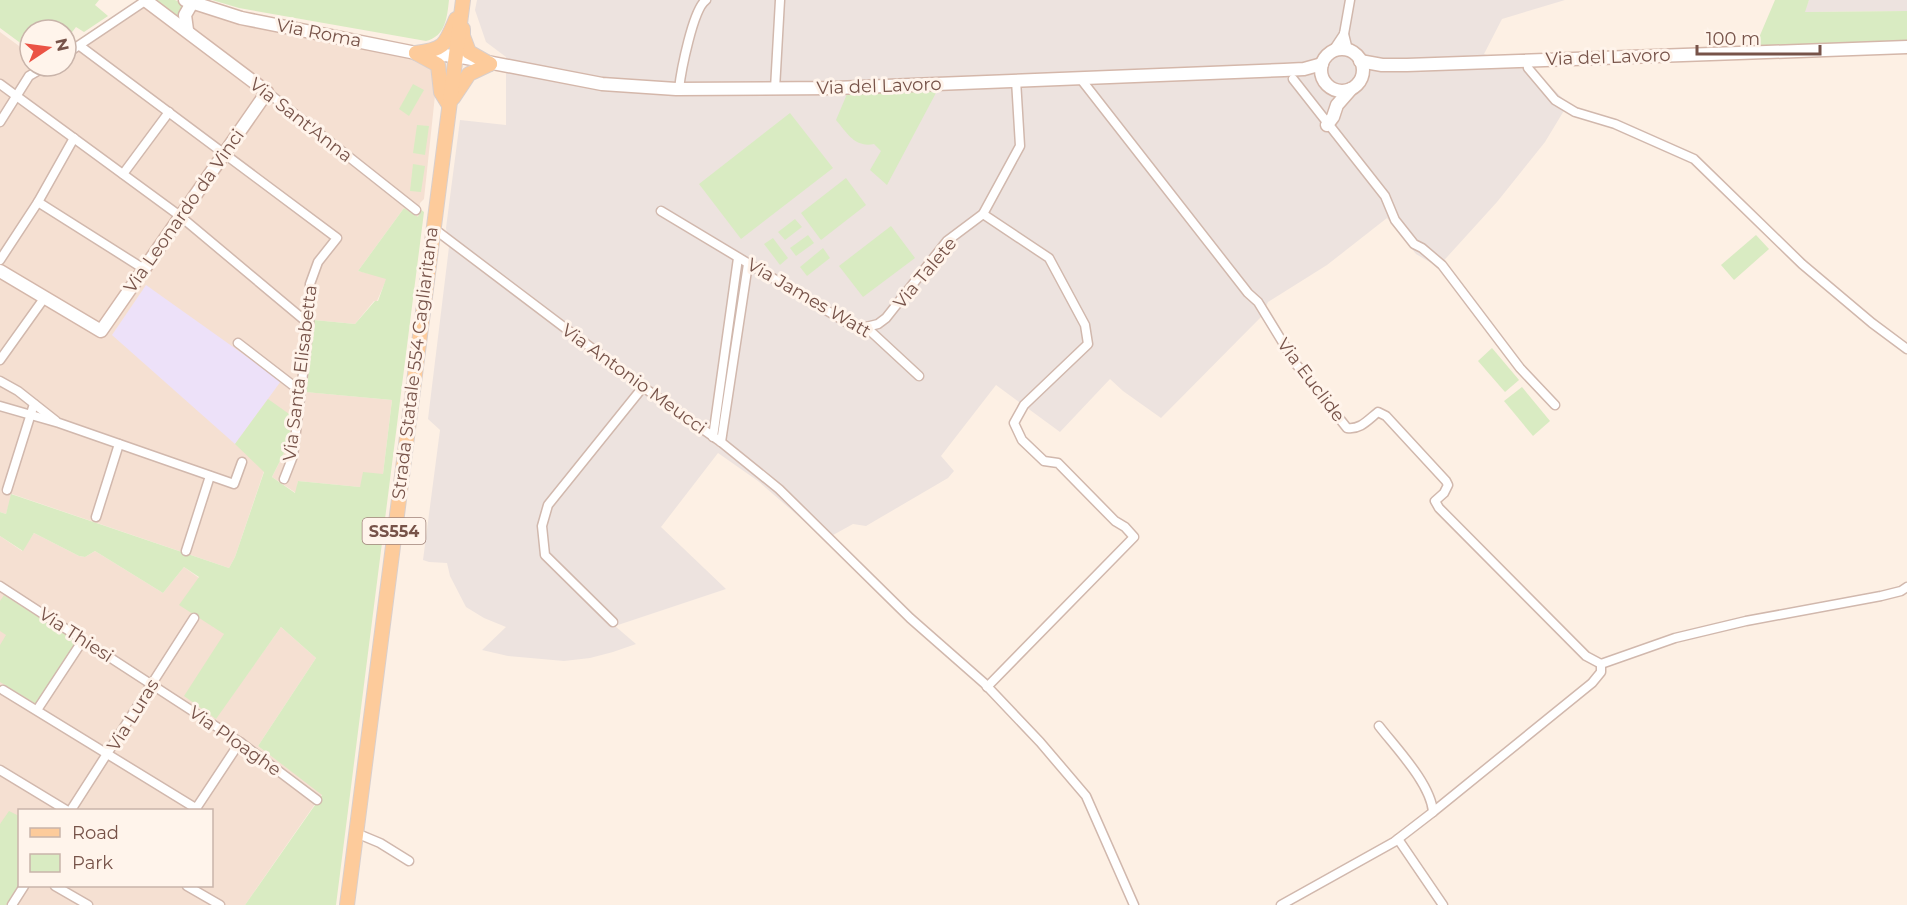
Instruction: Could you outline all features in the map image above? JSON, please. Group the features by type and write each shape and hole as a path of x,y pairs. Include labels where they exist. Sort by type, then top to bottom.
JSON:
{"main road":[{"name":"Via Sant'Anna","path":"145,0 267,92"},
{"path":"187,30 185,15 188,1"},
{"name":"Via Roma","path":"188,1 241,18 416,53 456,56"},
{"path":"416,53 433,51 443,44 463,2"},
{"path":"463,2 463,36 469,52 490,64"},
{"name":"Strada Statale 554 Cagliaritana","path":"347,905 432,228 463,2"},
{"name":"Via del Lavoro","path":"1360,61 1382,65 1907,47"},
{"path":"1348,50 1360,61 1361,77 1337,105 1327,125 1332,95 1324,75 1326,57 1332,52 1348,50"},
{"path":"416,53 438,65 441,92 449,105 469,74 490,64"},
{"name":"Via del Lavoro","path":"456,56 602,84 679,89 774,89 1304,69 1324,75"},
{"path":"1361,77 1382,65"},
{"path":"1324,75 1335,90 1351,89"},
{"name":"Via Leonardo da Vinci","path":"45,297 101,331 267,92"},
{"path":"0,271 45,297"}],"street":[{"path":"145,0 80,46 225,153"},
{"path":"679,89 695,15 706,0"},
{"path":"774,89 780,0"},
{"path":"1332,52 1344,34 1350,0"},
{"path":"1344,34 1348,50"},
{"path":"1527,60 1528,68 1555,100 1575,111 1615,124 1694,159 1802,264 1872,323 1907,349"},
{"path":"0,122 28,78"},
{"name":"Via Euclide","path":"1080,78 1248,293 1258,302 1296,364 1347,428 1354,429 1361,426 1378,412 1386,416 1448,485 1444,493 1435,501 1439,508 1586,656 1601,664"},
{"path":"1293,79 1385,196 1395,220 1414,244 1442,265 1520,368 1556,405"},
{"name":"Via Talete","path":"866,327 878,324 886,318 947,241 983,214 1020,146 1016,80"},
{"path":"0,84 180,216 309,324"},
{"name":"Via Sant'Anna","path":"267,92 416,210"},
{"path":"123,174 170,112"},
{"path":"0,260 38,202 74,138"},
{"name":"Via Santa Elisabetta","path":"225,153 338,238 318,262 310,284 309,324 293,456 285,479"},
{"path":"38,202 144,269"},
{"name":"Via James Watt","path":"661,211 851,325 866,327 919,376"},
{"path":"983,214 1049,258 1085,325 1088,344 1024,405 1014,423 1022,440 1044,461 1058,463 1134,537 987,687"},
{"name":"Via Antonio Meucci","path":"432,228 643,387 721,442 779,489 910,618 987,687 1040,742 1086,796 1134,905"},
{"path":"721,442 738,258"},
{"path":"713,437 748,264"},
{"path":"0,360 45,297"},
{"path":"238,343 295,387 301,388"},
{"path":"0,381 18,391 59,423"},
{"path":"613,622 545,555 542,526 548,505 643,387"},
{"path":"7,490 34,404"},
{"path":"0,406 59,423 234,484 242,462"},
{"path":"96,517 120,444"},
{"path":"186,552 210,476"},
{"name":"Via Thiesi","path":"0,586 152,684"},
{"path":"1281,905 1398,839 1593,683 1601,672 1601,664 1675,638 1746,621 1881,596 1901,591 1907,586"},
{"name":"Via Luras","path":"72,809 194,618"},
{"path":"38,710 82,640"},
{"name":"Via Ploaghe","path":"152,684 240,742 317,800"},
{"path":"3,690 108,753 194,809"},
{"path":"1379,726 1419,779 1432,804 1433,812"},
{"path":"197,809 240,742"},
{"path":"1,773 64,809"},
{"path":"356,833 381,843 409,861"},
{"path":"1398,839 1443,905"},
{"path":"12,905 23,887"},
{"path":"58,887 88,905"},
{"path":"191,887 220,905"}],"shaded area":[{"path":"141,0 310,31 438,67 424,199 420,203 418,218 404,208 358,271 387,278 377,301 374,301 355,324 314,320 306,392 392,400 383,474 360,487 298,481 296,493 272,477 289,443 264,471 235,557 229,568 12,494 6,514 0,512 0,32 18,45 18,78 78,78 78,39"},
{"path":"477,0 1565,0 1502,19 1484,54 1490,56 1534,54 1534,69 1568,104 1545,142 1497,202 1438,267 1416,254 1387,218 1327,265 1268,302 1261,317 1161,418 1110,379 1060,432 996,385 941,456 954,471 948,478 866,526 853,524 824,540 758,481 718,453 661,527 726,589 615,626 636,644 613,652 564,661 508,656 482,650 506,627 466,607 450,576 447,563 423,560 440,430 428,419 449,247 446,228 460,120 506,125 506,57 486,42 475,10"},
{"path":"1809,0 1907,0 1907,11 1804,12"},
{"path":"146,285 281,381 235,444 112,335"},
{"path":"34,533 79,556 85,557 95,551 163,593 184,567 199,578 224,634 215,719 281,627 316,658 258,746 322,794 245,905 0,905 0,536 22,551"}],"green space":[{"path":"0,0 99,0 95,5 108,16 84,32 78,28 78,18 18,18 18,41 0,28"},
{"path":"150,0 175,0 189,6 179,24"},
{"path":"212,0 449,0 442,30 438,35 426,41 239,8"},
{"path":"1775,0 1809,0 1805,12 1907,11 1907,43 1755,47"},
{"path":"413,84 424,90 409,116 399,109"},
{"path":"937,91 887,185 870,170 881,151 874,144 867,145 857,142 836,120 847,94"},
{"path":"790,113 833,168 741,239 699,184"},
{"path":"417,125 429,126 425,155 413,153"},
{"path":"413,164 425,166 421,192 410,191"},
{"path":"846,178 866,205 821,240 801,213"},
{"path":"404,208 418,217 420,209 424,212 336,905 245,905 322,795 258,746 316,658 281,627 216,719 184,696 224,634 179,605 199,577 184,567 163,593 95,551 85,557 79,556 34,533 23,551 0,536 0,512 6,514 11,494 229,568 235,557 264,472 235,444 268,399 292,416 289,443 272,477 295,493 298,481 360,487 363,472 383,474 392,400 305,392 314,320 355,324 375,301 378,301 386,279 358,271"},
{"path":"795,219 802,227 785,240 778,232"},
{"path":"891,226 915,258 863,297 839,266"},
{"path":"808,235 814,243 796,256 790,248"},
{"path":"1756,235 1769,249 1734,280 1721,265"},
{"path":"773,238 788,258 780,265 764,244"},
{"path":"823,248 830,258 807,276 800,267"},
{"path":"1492,348 1519,380 1505,392 1478,361"},
{"path":"1522,387 1550,421 1533,436 1504,401"},
{"path":"4,595 77,642 38,705 0,682 0,645 6,635 0,631 0,601"},
{"path":"9,811 18,816 18,886 6,905 0,905 0,824"}]}
